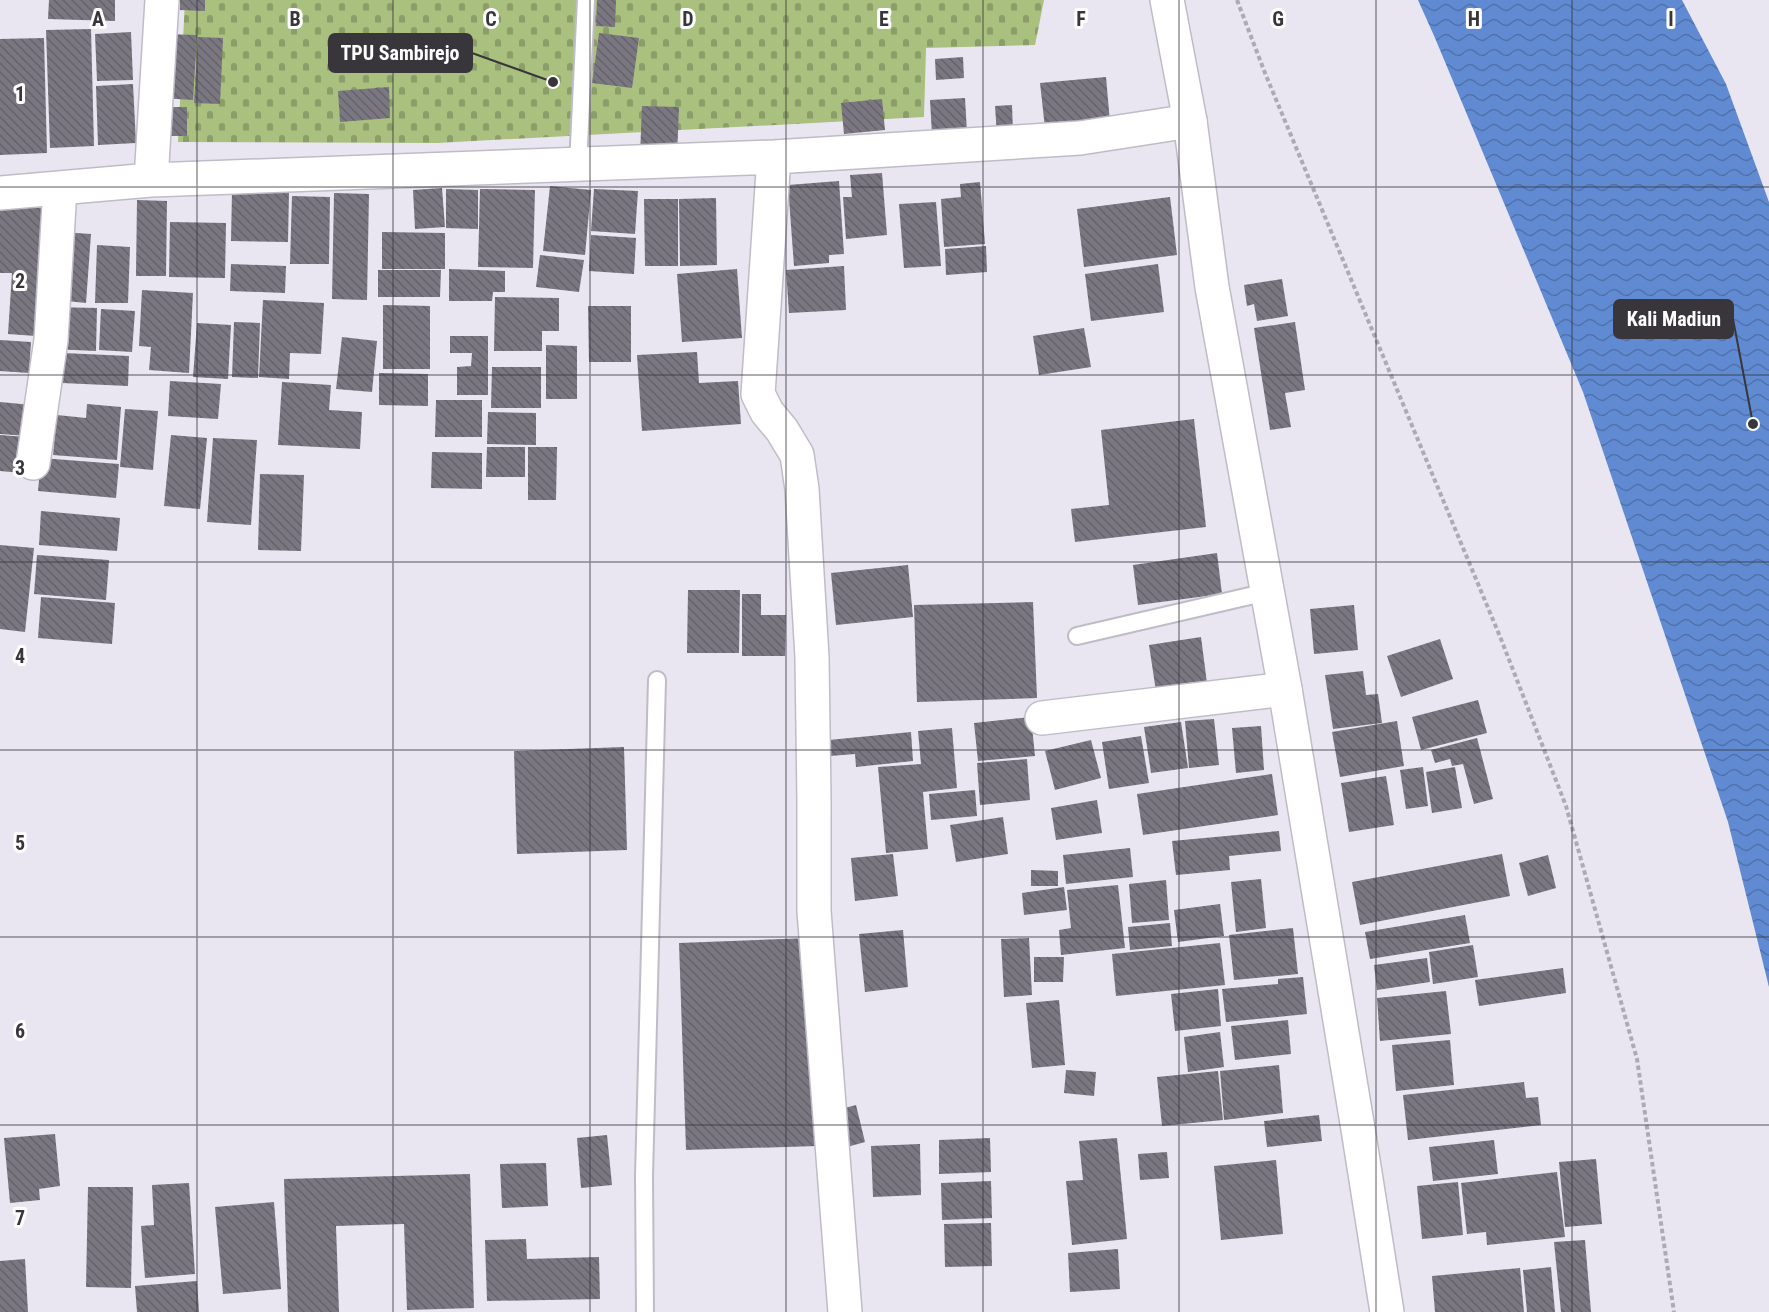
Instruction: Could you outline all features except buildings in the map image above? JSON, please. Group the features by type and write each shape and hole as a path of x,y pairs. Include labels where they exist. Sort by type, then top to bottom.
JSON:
{"street":[{"path":"151,180 162,0"},
{"path":"1167,0 1190,121 1212,287 1284,689 1351,1083 1387,1312"},
{"path":"0,193 151,180 774,157 1080,138 1190,121"},
{"path":"774,157 758,394 767,412 782,430 797,455 802,489 812,657 814,911 845,1312"},
{"path":"33,463 51,340 60,188"},
{"path":"1042,718 1284,689"}],"lane":[{"path":"578,165 586,0"},
{"path":"1077,636 1267,592"},
{"path":"645,1312 644,1176 657,680"}],"path":[{"path":"1237,0 1501,639 1566,806 1637,1059 1674,1312"}],"green space":[{"path":"185,0 1044,0 1035,45 926,48 924,117 437,143 178,142"}],"water":[{"path":"1418,0 1682,0 1726,84 1769,202 1769,987 1728,822 1583,392"}],"place":[{"name":"TPU Sambirejo","path":"553,82"},
{"name":"Kali Madiun","path":"1753,424"}]}
